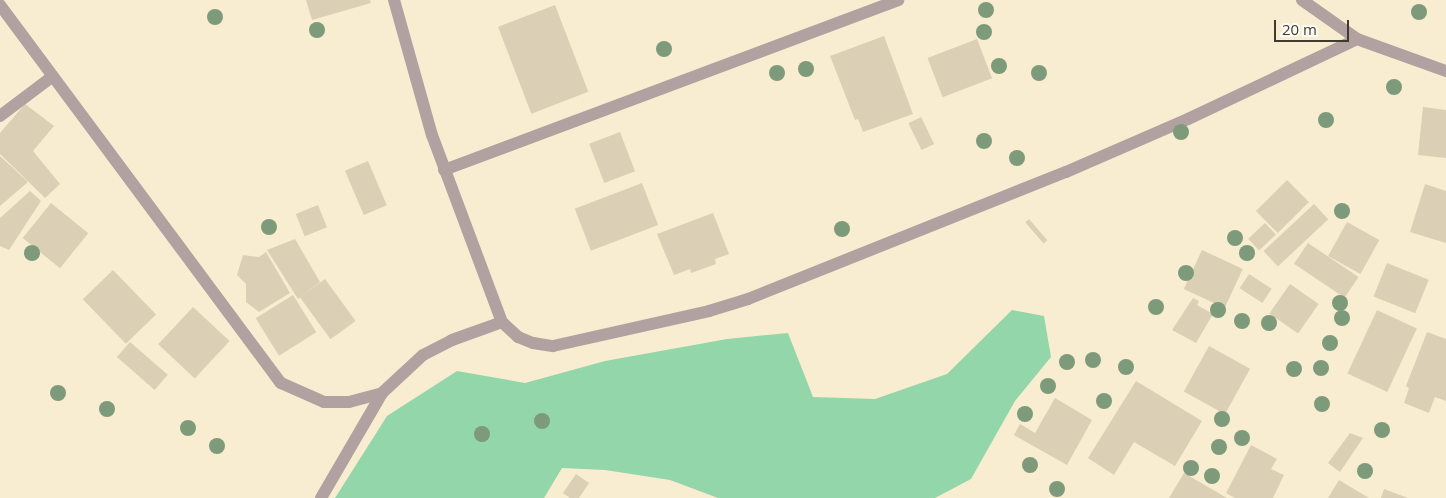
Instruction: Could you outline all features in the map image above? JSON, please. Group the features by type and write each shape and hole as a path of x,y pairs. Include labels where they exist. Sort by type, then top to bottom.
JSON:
{"street":[{"path":"394,0 444,170 502,322 518,337 533,343 552,346 708,311 748,299 1066,172 1188,119 1357,39"},
{"path":"444,170 898,0"},
{"path":"1302,0 1357,39 1446,71"},
{"path":"0,5 281,383 324,402 349,402 382,393"},
{"path":"0,116 53,76"},
{"path":"321,498 382,393 423,355 452,340 502,322"}],"green space":[{"path":"1012,310 1044,316 1051,357 1015,401 971,479 935,498 718,498 670,480 605,470 562,468 544,498 335,498 387,416 457,371 525,383 605,361 727,339 788,333 813,397 875,399 947,374"}],"building":[{"path":"306,0 370,0 371,3 312,20"},
{"path":"555,5 588,92 531,114 498,27"},
{"path":"884,36 913,114 863,132 858,119 855,120 830,56"},
{"path":"977,39 992,78 943,97 928,58"},
{"path":"25,104 54,126 33,151 60,184 45,198 0,154 0,133"},
{"path":"1423,107 1446,110 1446,158 1418,155"},
{"path":"921,117 934,144 922,150 908,123"},
{"path":"620,132 635,171 604,183 589,144"},
{"path":"0,156 28,182 0,206"},
{"path":"368,161 387,205 364,215 345,171"},
{"path":"1287,180 1309,202 1278,233 1256,211"},
{"path":"642,183 658,225 591,251 575,209"},
{"path":"1425,184 1446,191 1446,243 1410,232"},
{"path":"30,191 41,201 9,250 0,246 0,218"},
{"path":"51,203 88,233 60,268 23,238"},
{"path":"1314,204 1328,219 1278,266 1264,251"},
{"path":"318,205 327,227 305,236 296,214"},
{"path":"713,213 729,254 715,259 716,264 691,273 690,269 674,275 657,234"},
{"path":"1029,219 1047,240 1044,243 1025,222"},
{"path":"1347,222 1379,240 1360,274 1328,256"},
{"path":"1265,223 1276,235 1259,250 1248,239"},
{"path":"295,239 320,282 298,299 267,250"},
{"path":"1308,243 1359,277 1345,298 1294,264"},
{"path":"1202,250 1243,269 1225,308 1184,289"},
{"path":"266,252 290,293 259,312 246,302 246,284 237,275 243,255 259,257"},
{"path":"1387,263 1429,280 1415,313 1374,296"},
{"path":"113,270 156,315 126,344 83,299"},
{"path":"1249,274 1272,289 1262,303 1240,288"},
{"path":"325,279 356,321 330,339 300,297"},
{"path":"1290,284 1319,304 1298,334 1269,313"},
{"path":"293,295 316,332 279,356 256,318"},
{"path":"1193,298 1199,301 1197,305 1213,314 1196,343 1172,330"},
{"path":"193,307 230,341 195,378 158,344"},
{"path":"1377,310 1417,329 1387,392 1347,373"},
{"path":"1427,332 1446,339 1446,401 1435,397 1429,413 1404,403 1409,388 1406,386"},
{"path":"130,342 168,375 155,390 117,357"},
{"path":"1209,346 1250,369 1225,414 1184,391"},
{"path":"1136,381 1202,421 1175,466 1134,442 1114,475 1088,458"},
{"path":"1055,398 1092,420 1067,465 1014,435 1020,424 1035,433"},
{"path":"1350,433 1363,438 1340,472 1328,463"},
{"path":"1251,445 1277,459 1271,469 1284,475 1273,498 1235,498 1226,493"},
{"path":"1184,473 1227,498 1169,498"},
{"path":"576,474 589,483 579,498 570,498 563,493"},
{"path":"1339,480 1369,498 1328,498"},
{"path":"1384,489 1408,498 1381,498"}]}
